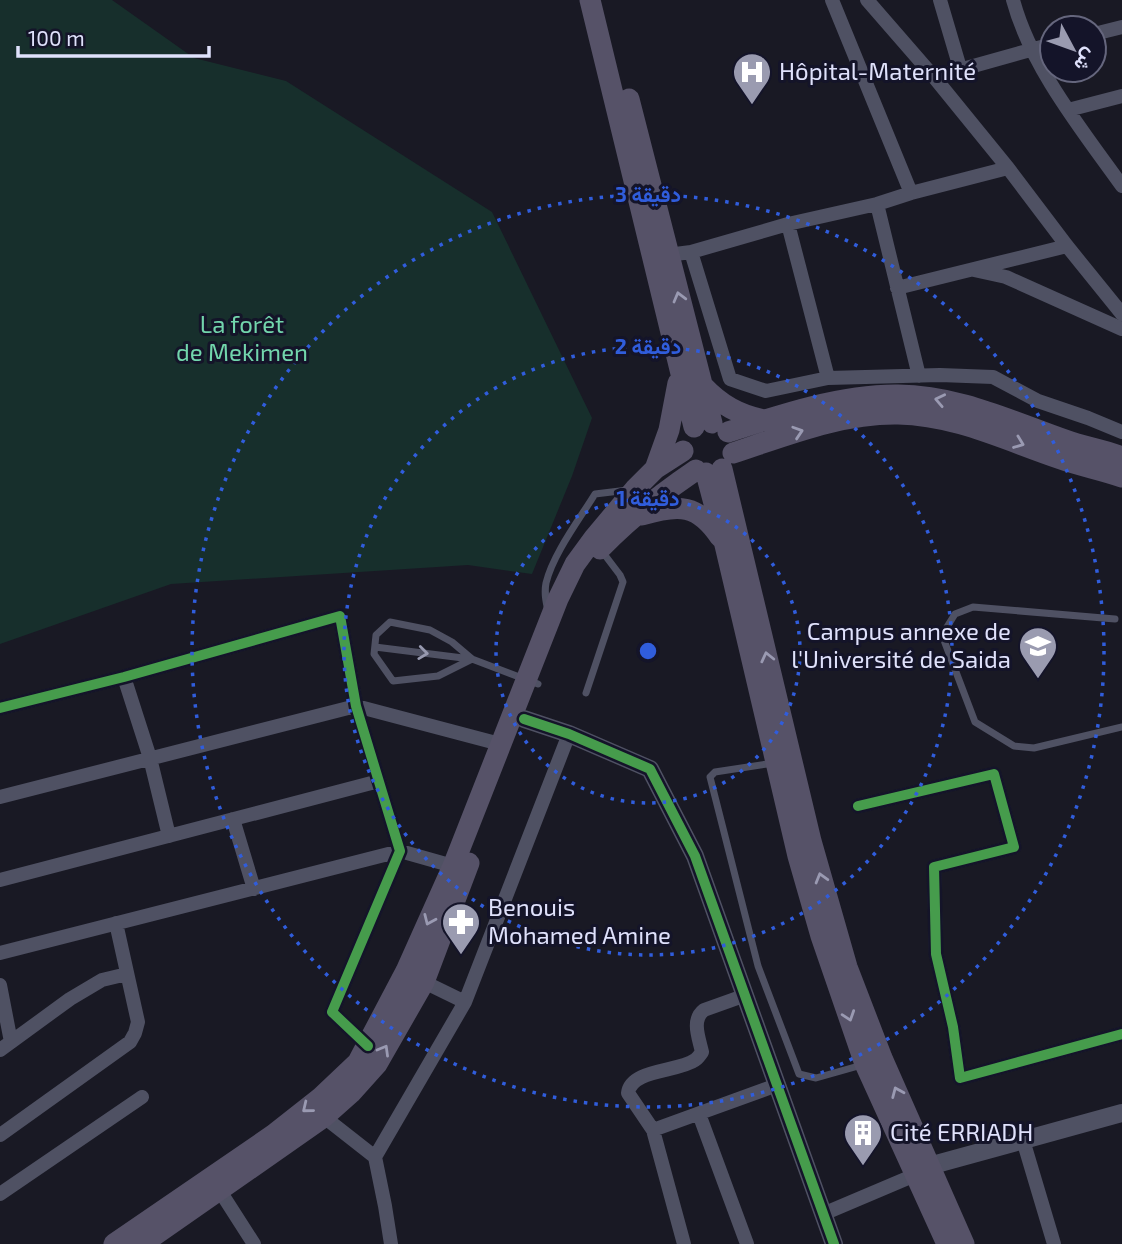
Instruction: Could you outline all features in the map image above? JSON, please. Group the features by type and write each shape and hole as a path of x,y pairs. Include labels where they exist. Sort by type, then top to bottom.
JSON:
{"main road":[{"path":"590,0 660,256 703,386 711,427"},
{"path":"604,0 660,256 679,367 670,430 655,469"},
{"path":"679,367 711,427 733,444 714,466 725,545 775,763 821,936 865,1064 964,1244"},
{"path":"703,386 725,406 738,413 766,420"},
{"path":"714,466 686,460 684,440 711,427 766,420 852,399 896,394 932,397 969,406 1122,457"},
{"path":"114,1244 282,1127 320,1098 358,1062 406,971 453,866 500,744 588,568 614,535 657,498 714,466 816,426 855,418 896,414 929,416 964,424 1061,459 1122,477"},
{"path":"142,1244 324,1117 351,1093 377,1063 424,982 524,719 550,618 575,564 635,489 655,469 683,451"},
{"path":"714,466 811,841 847,967 947,1244"},
{"path":"637,516 675,507 693,512 709,522 725,545"}],"street":[{"path":"832,0 911,193"},
{"path":"867,0 1008,168 1122,314"},
{"path":"940,0 960,68"},
{"path":"1013,0 1032,49 1068,110 1122,186"},
{"path":"934,77 1038,48"},
{"path":"1068,110 1122,96"},
{"path":"1107,165 1122,161"},
{"path":"660,256 691,251 788,224 877,204 1008,168"},
{"path":"877,204 919,376"},
{"path":"788,224 828,378"},
{"path":"897,288 1067,246"},
{"path":"691,251 730,379 766,391 828,378 993,377 1038,401 1122,432"},
{"path":"969,269 1006,277 1122,329"},
{"path":"0,708 124,677 340,616 356,706 400,851 332,1012 368,1046"},
{"path":"124,677 150,758 169,836"},
{"path":"0,797 356,706 500,744"},
{"path":"524,719 569,734 650,769 695,856 834,1244"},
{"path":"375,1157 465,1002 569,734"},
{"path":"858,806 994,774 1014,847 934,867 936,954 953,1027 960,1078 1122,1034"},
{"path":"0,880 379,781"},
{"path":"233,819 254,889"},
{"path":"0,953 400,851 453,866"},
{"path":"0,1135 130,1042 135,1033 138,1022 116,923"},
{"path":"6,1046 70,999 102,980 127,974"},
{"path":"424,982 465,1002"},
{"path":"0,985 6,1046"},
{"path":"684,1244 653,1130 628,1093 629,1086 636,1079 694,1061 702,1052 696,1020 699,1014 746,995"},
{"path":"653,1130 777,1085"},
{"path":"0,1194 142,1097"},
{"path":"823,1214 922,1171 1122,1113"},
{"path":"699,1114 747,1244"},
{"path":"324,1117 375,1157 391,1244"},
{"path":"1023,1140 1054,1244"},
{"path":"220,1191 249,1242"}],"lane":[{"path":"586,693 623,582 600,550"},
{"path":"1115,619 973,607 955,614 942,635 975,722 1014,746 1034,748 1122,726"},
{"path":"390,622 430,630 452,642 472,659 438,676 393,681 374,654 376,635 390,622"},
{"path":"375,647 472,659 533,682"},
{"path":"775,763 715,772 710,777 758,966 799,1074 816,1078 865,1064"}],"green space":[{"name":"La forêt de Mekimen","path":"0,0 112,0 194,58 286,81 492,212 592,418 572,476 532,574 468,565 171,584 0,644"}],"cycle path":[{"path":"0,708 124,677 340,616 356,706 400,851 332,1012 368,1046"},
{"path":"524,719 569,734 650,769 695,856 834,1244"},
{"path":"858,806 994,774 1014,847 934,867 936,954 953,1027 960,1078 1122,1034"}],"place":[{"name":"Hôpital-Maternité","path":"752,106"},
{"name":"Campus annexe de l'Université de Saida","path":"1038,680"},
{"name":"Benouis Mohamed Amine","path":"461,956"},
{"name":"Cité ERRIADH","path":"863,1167"}]}
